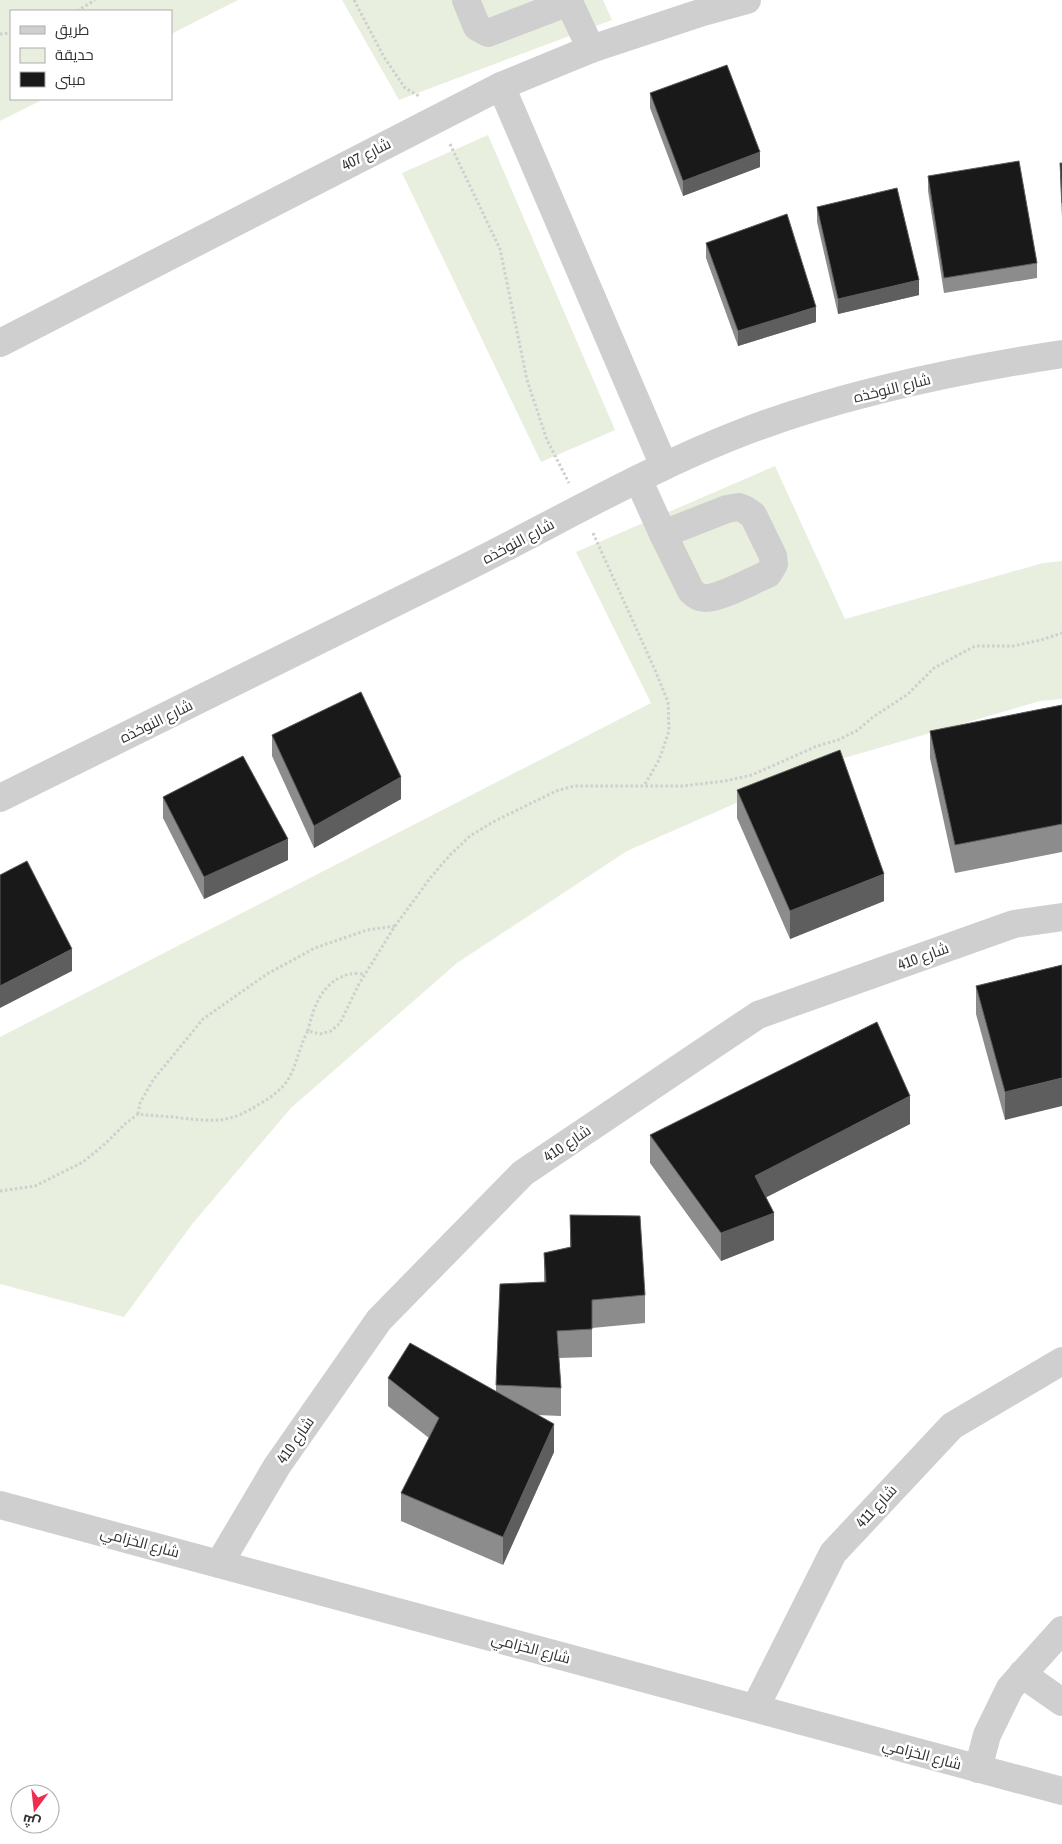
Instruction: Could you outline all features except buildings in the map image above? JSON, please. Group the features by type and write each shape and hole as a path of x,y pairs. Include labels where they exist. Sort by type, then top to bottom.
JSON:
{"street":[{"path":"466,0 477,27 488,33 569,1 591,49"},
{"name":"شارع 407","path":"0,343 501,86 591,49 703,12 747,0"},
{"path":"501,86 664,466"},
{"name":"شارع النوخذه","path":"0,798 450,576 664,466 746,431 844,400 937,377 1062,354"},
{"path":"638,479 663,534"},
{"name":"شارع 410","path":"219,1564 277,1466 379,1320 523,1173 758,1015 1014,924 1062,917"},
{"name":"شارع 411","path":"755,1708 833,1552 952,1426 1062,1361"},
{"name":"شارع الخزامي","path":"0,1504 1062,1791"},
{"path":"978,1769 987,1735 1010,1688 1062,1630"},
{"path":"1022,1674 1062,1702"}],"path":[{"path":"78,10 95,0"},
{"path":"354,0 384,57 405,88 427,100 500,249 527,380 547,440 582,508 668,702 668,731 659,760 644,786"},
{"path":"308,1031 320,1034 331,1031 340,1023 365,974 395,926 450,855 470,836 493,822 556,791 574,786 683,786 752,776 817,746 838,740 858,730 908,694 934,668 975,646 1013,646 1041,640 1062,632"},
{"path":"0,1191 35,1186 83,1162 138,1114 140,1103 153,1080 203,1019 266,974 315,948 367,930 395,926"},
{"path":"138,1114 205,1122 226,1120 247,1112 271,1097 285,1084 297,1064 303,1039 308,1031 321,992 334,981 350,974 365,974"}],"green space":[{"path":"0,0 238,0 172,33 172,10 10,10 10,100 42,100 0,121"},
{"path":"342,0 603,0 612,20 399,100"},
{"path":"488,135 615,430 541,462 402,173"},
{"path":"775,466 845,619 1043,563 1062,561 1062,699 1040,701 827,763 627,851 457,963 291,1108 193,1223 124,1317 0,1284 0,1037 651,703 576,552"}]}
